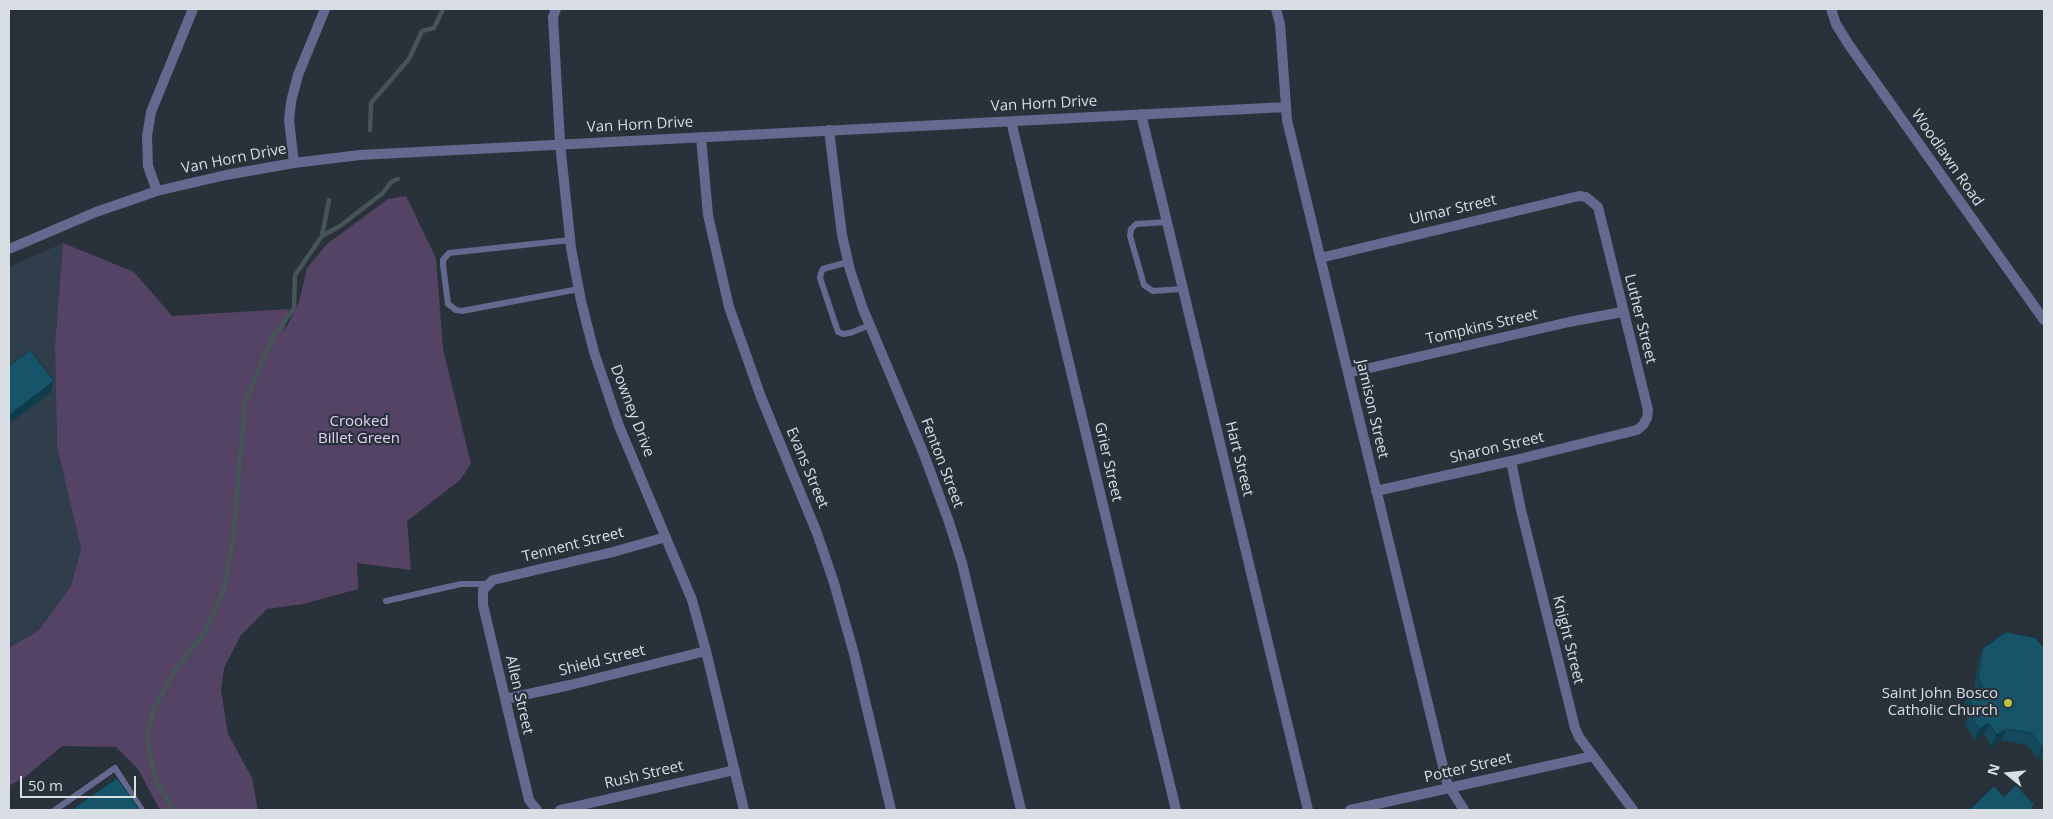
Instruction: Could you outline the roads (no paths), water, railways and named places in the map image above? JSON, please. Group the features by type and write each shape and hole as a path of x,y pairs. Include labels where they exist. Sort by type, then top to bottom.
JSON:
{"street":[{"path":"157,191 148,166 146,147 151,112 192,9"},
{"path":"294,162 289,120 291,102 298,75 326,9"},
{"name":"Downey Drive","path":"556,9 553,16 560,144 570,240 579,289 594,352 606,390 692,600 744,810"},
{"name":"Jamison Street","path":"1276,9 1280,24 1287,120 1449,787 1464,810"},
{"name":"Woodlawn Road","path":"1831,9 1836,24 1849,45 2044,320"},
{"name":"Van Horn Drive","path":"9,248 96,212 157,191 294,162 360,155 449,152 560,144 1286,107"},
{"name":"Hart Street","path":"1141,114 1308,810"},
{"name":"Grier Street","path":"1011,121 1176,810"},
{"name":"Fenton Street","path":"829,130 841,226 848,262 870,326 923,452 962,564 1021,810"},
{"name":"Evans Street","path":"700,137 708,215 729,307 761,397 817,533 834,583 854,654 891,810"},
{"name":"Ulmar Street","path":"1320,258 1579,196 1592,200"},
{"name":"Luther Street","path":"1592,200 1598,207 1622,312 1648,410 1643,426 1637,430 1624,433"},
{"name":"Tompkins Street","path":"1348,373 1569,322 1622,312"},
{"name":"Sharon Street","path":"1376,491 1511,461 1624,433"},
{"name":"Knight Street","path":"1511,461 1570,713 1579,737 1633,810"},
{"name":"Tennent Street","path":"487,584 493,580 613,552 666,537"},
{"name":"Allen Street","path":"487,584 484,590 483,605 529,800 537,810"},
{"name":"Shield Street","path":"505,698 570,685 706,651"},
{"name":"Potter Street","path":"1350,810 1592,756"},
{"name":"Rush Street","path":"560,810 735,770"}],"lane":[{"path":"1167,222 1136,224 1131,229 1130,236 1144,285 1153,291 1182,289"},
{"path":"570,240 449,253 443,260 448,304 456,310 462,311 579,289"},
{"path":"848,262 823,269 820,273 838,332 843,334 850,333 870,326"},
{"path":"386,601 460,584 487,584"},
{"path":"55,810 115,768 142,810"}],"waterway":[{"path":"370,130 371,103 409,59 422,31 434,28 443,9"},
{"path":"322,236 340,226 383,193 391,182 398,179"},
{"path":"174,810 157,783 150,756 148,735 153,711 173,673 205,632 224,589 233,541 245,401 273,337 294,308 295,275 322,236 329,200"}],"place":[{"name":"Saint John Bosco Catholic Church","path":"2008,703"}],"park label":[{"name":"Crooked Billet Green","path":"359,430"}]}
